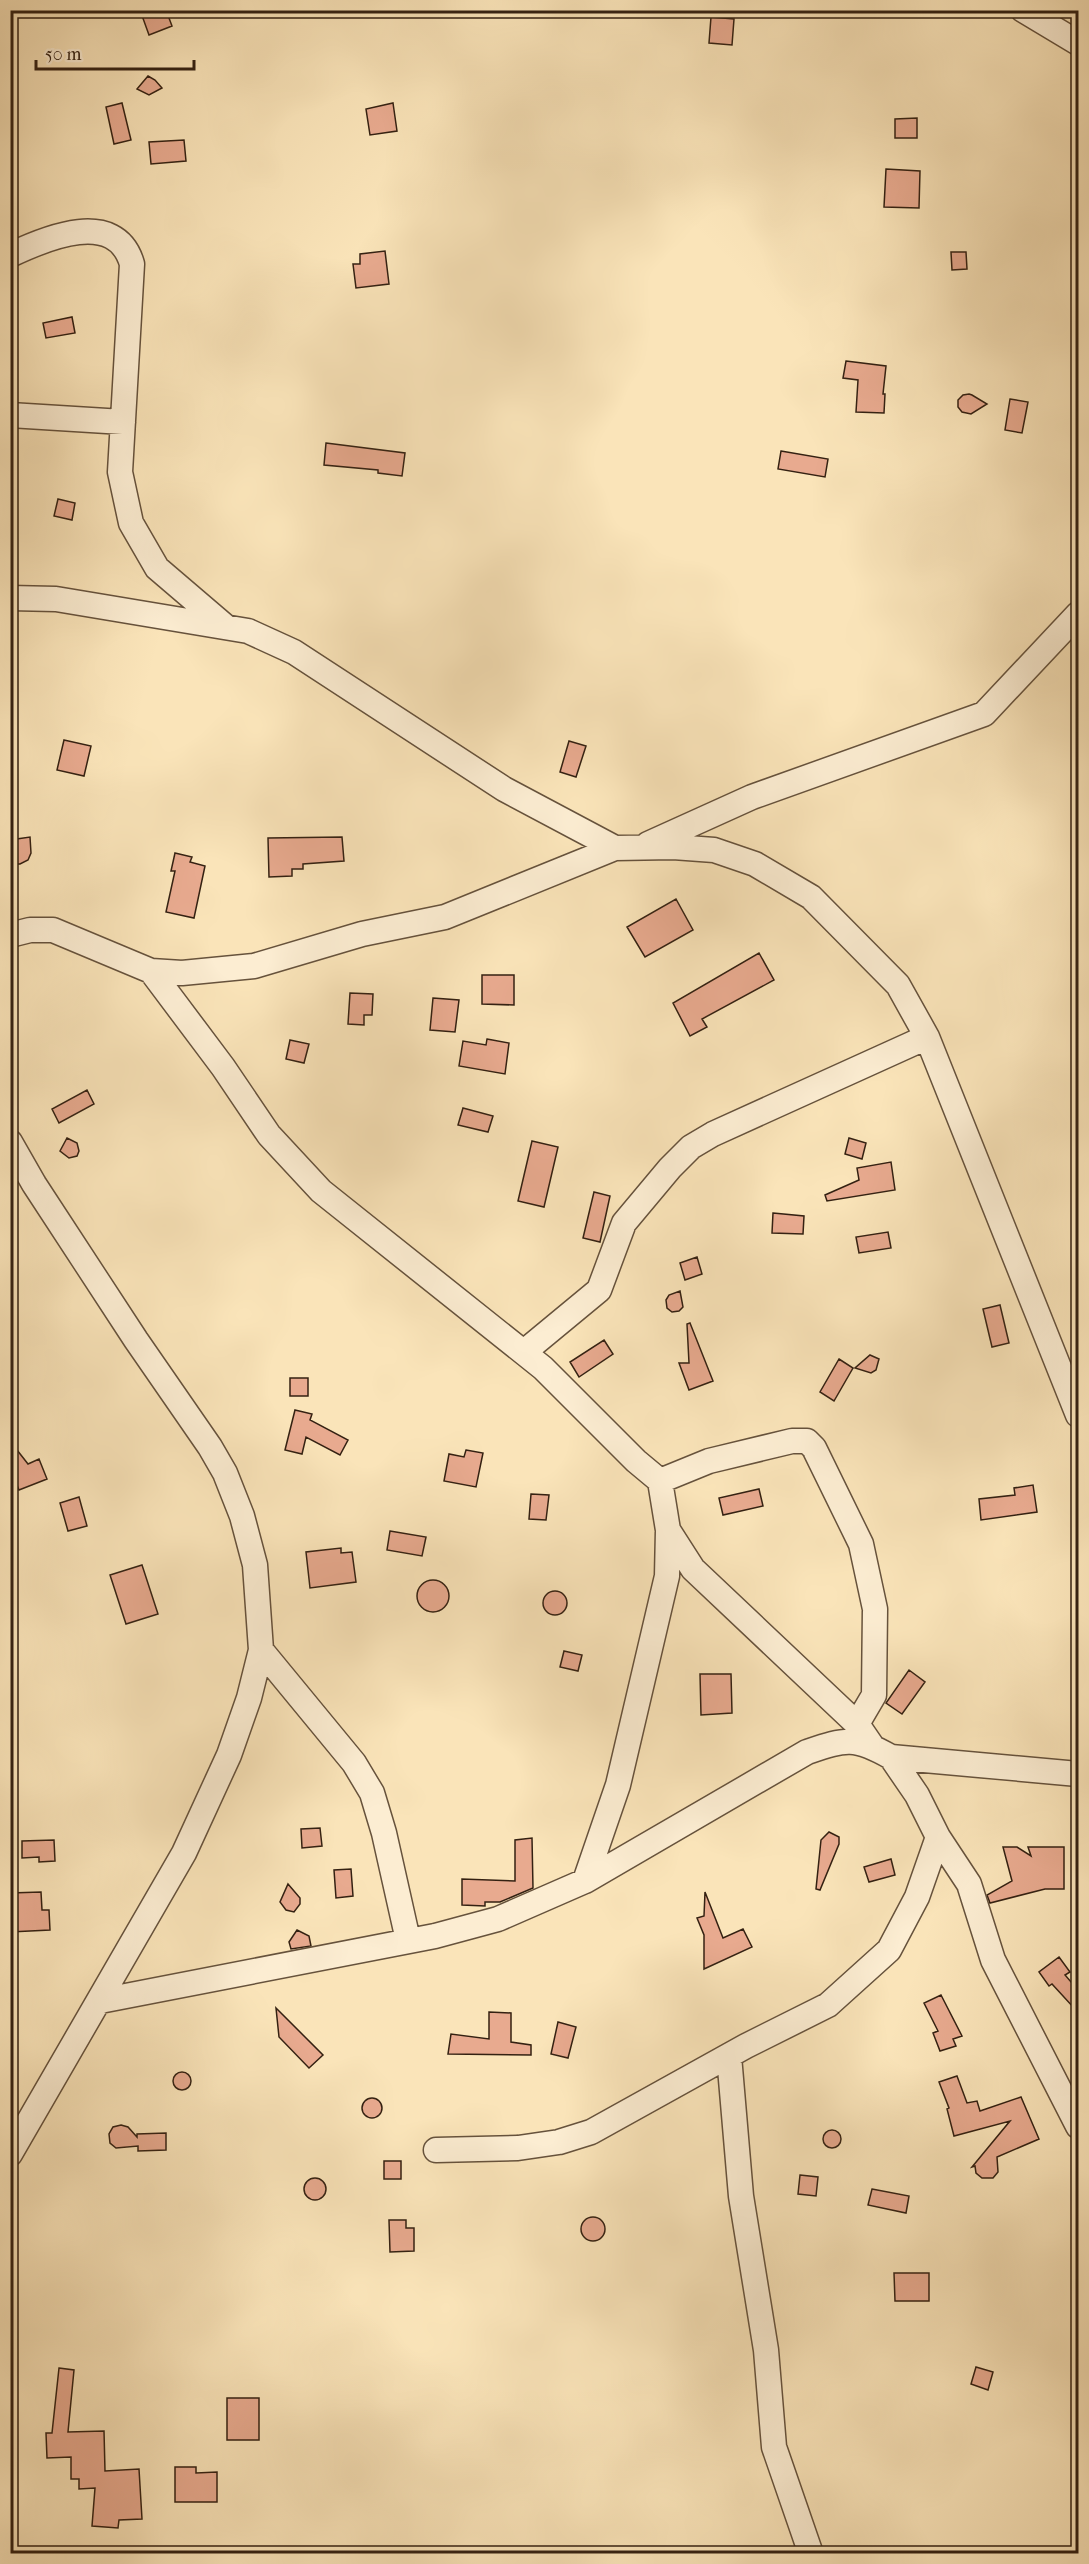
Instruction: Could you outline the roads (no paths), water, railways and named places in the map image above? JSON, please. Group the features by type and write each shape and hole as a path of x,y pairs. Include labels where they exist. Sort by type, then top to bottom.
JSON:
{"street":[{"path":"1023,10 1078,43"},
{"path":"10,255 66,233 85,232 105,234 119,240 129,250 132,264 120,472 131,523 157,568 226,627"},
{"path":"10,415 123,422"},
{"path":"10,598 56,599 248,631 294,652 504,789 615,848"},
{"path":"641,848 752,797 984,714 1078,614"},
{"path":"10,936 30,930 53,930 151,971 182,973 254,966 362,934 445,917 615,848 673,847 714,850 755,864 811,897 898,985 927,1037 1078,1415"},
{"path":"151,971 223,1067 269,1135 321,1191 524,1352 660,1481 668,1530 667,1576 618,1785 585,1881"},
{"path":"524,1352 599,1290 624,1223 670,1168 691,1147 713,1134 927,1037"},
{"path":"10,1142 34,1184 136,1340 210,1446 225,1473 242,1516 255,1565 261,1650 249,1698 229,1755 184,1853 10,2154"},
{"path":"660,1481 709,1461 792,1441 807,1441 814,1448 861,1544 875,1609 874,1695 857,1724"},
{"path":"668,1530 693,1569 857,1724 917,1795 938,1837 969,1884 993,1960 1078,2126"},
{"path":"261,1650 354,1763 372,1793 384,1833 408,1940"},
{"path":"100,2001 435,1936 498,1919 585,1881 807,1752 843,1740 881,1752 1078,1774"},
{"path":"436,2150 518,2148 570,2139 591,2132 729,2056 828,2006 889,1950 916,1897 938,1837"},
{"path":"729,2056 741,2196 766,2350 774,2447 811,2553"}]}
